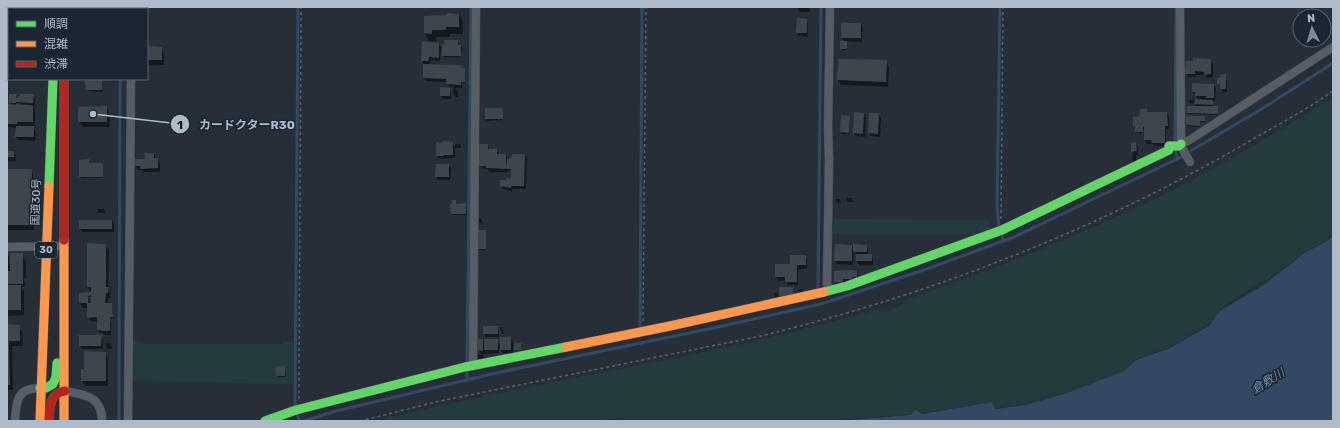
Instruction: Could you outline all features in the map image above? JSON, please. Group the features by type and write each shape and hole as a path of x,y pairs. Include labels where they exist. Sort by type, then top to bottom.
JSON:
{"main road":[{"name":"国道30号","path":"40,421 52,80"},
{"name":"30","path":"64,80 64,421"},
{"path":"265,421 303,408 469,366 644,331 847,286 1001,230 1169,150 1170,146 1179,146"},
{"path":"40,388 50,387 56,380 64,289"},
{"path":"49,421 51,398 60,391 65,391"}],"street":[{"path":"469,366 476,7"},
{"path":"822,292 828,284 830,7"},
{"path":"1180,7 1179,146 1189,160"},
{"path":"1179,146 1333,47"},
{"path":"128,421 131,80"},
{"path":"7,247 64,246"},
{"path":"15,421 18,398 25,390 40,388"},
{"path":"65,391 90,397 100,407 102,421"}],"path":[{"path":"301,7 298,387 299,399 303,408"},
{"path":"644,331 642,314 646,7"},
{"path":"1001,230 1000,201 1003,7"}],"green space":[{"path":"1333,97 1333,235 1327,240 1306,251 1265,282 1261,282 1225,305 1208,325 1168,348 1136,359 1123,371 1067,393 1025,404 997,408 992,402 922,413 915,408 911,414 827,421 626,421 621,418 597,421 375,421 420,410 691,355 754,341 876,310 886,311 896,308 902,304 902,301 1022,257 1080,233 1163,195 1286,127"},
{"path":"834,219 989,220 989,233 833,234"},
{"path":"132,341 138,341 143,344 282,344 283,342 294,342 293,384 132,381"}],"water":[{"name":"倉敷川","path":"1333,236 1333,421 837,421 911,415 915,409 922,414 992,402 996,409 1025,405 1067,393 1124,371 1136,360 1168,349 1209,326 1220,311 1265,284 1306,252 1327,241"}],"building":[{"path":"7,7 17,7 8,8 7,49"},
{"path":"447,13 459,14 459,27 446,27 446,30 432,30 432,34 424,33 424,16 447,15"},
{"path":"797,18 807,19 807,33 796,33"},
{"path":"841,23 861,23 861,38 841,38"},
{"path":"444,40 458,40 458,45 461,45 461,56 442,56 442,44 444,44"},
{"path":"422,41 439,43 439,58 429,57 429,61 421,61"},
{"path":"840,41 847,41 847,49 840,49"},
{"path":"148,46 162,47 162,60 148,60"},
{"path":"1193,58 1211,59 1211,74 1204,75 1204,72 1195,71 1195,74 1185,74 1186,61 1193,61"},
{"path":"838,59 887,60 886,82 837,80"},
{"path":"423,64 461,65 461,67 465,68 465,82 461,82 461,85 446,84 446,79 423,78"},
{"path":"1220,74 1226,74 1226,89 1220,89 1220,84 1217,84 1217,78 1220,78"},
{"path":"84,80 102,80 102,90 86,90"},
{"path":"1192,83 1214,84 1214,98 1195,96 1195,92 1192,92"},
{"path":"440,87 450,88 450,96 440,96"},
{"path":"9,94 16,94 16,98 18,98 20,94 34,94 33,103 9,103"},
{"path":"1195,99 1213,100 1213,105 1194,104"},
{"path":"7,104 33,105 33,122 17,122 17,124 7,124"},
{"path":"107,106 107,122 78,122 78,107"},
{"path":"1187,106 1218,106 1218,114 1187,113"},
{"path":"485,108 503,108 503,119 485,119"},
{"path":"1140,109 1147,109 1147,112 1167,112 1168,126 1165,126 1165,143 1152,143 1151,140 1144,140 1144,127 1143,132 1135,132 1133,117 1139,117"},
{"path":"854,112 864,113 863,134 853,133"},
{"path":"869,113 879,113 878,134 868,133"},
{"path":"841,115 850,116 849,133 840,132"},
{"path":"1186,116 1205,116 1205,121 1200,121 1200,126 1186,125"},
{"path":"16,126 34,126 34,137 15,137"},
{"path":"443,141 453,142 453,155 436,156 436,142 442,143"},
{"path":"1136,142 1137,151 1131,152 1131,143"},
{"path":"479,144 488,144 488,149 497,149 497,154 506,154 506,166 507,159 511,159 512,154 525,154 524,186 511,186 511,188 500,186 500,180 506,180 506,178 511,179 511,169 486,168 486,166 479,166"},
{"path":"7,151 14,151 14,157 7,157"},
{"path":"144,153 154,153 154,158 158,158 158,168 140,169 140,166 135,166 135,159 145,159"},
{"path":"89,159 89,163 103,163 103,177 79,177 79,160"},
{"path":"436,164 449,164 449,177 435,177"},
{"path":"7,169 32,169 31,225 7,225"},
{"path":"452,200 456,200 456,204 466,203 466,214 451,214 450,204 452,204"},
{"path":"79,220 112,220 112,229 79,229"},
{"path":"477,230 486,230 486,249 477,249"},
{"path":"87,243 106,244 106,287 108,287 108,293 106,293 105,303 91,303 91,295 88,296 88,303 79,303 79,293 91,292 91,287 87,287"},
{"path":"835,244 852,245 852,261 834,261"},
{"path":"853,244 867,245 867,252 853,252"},
{"path":"10,253 23,253 23,284 7,284 7,271 10,271"},
{"path":"856,254 872,254 872,261 856,261"},
{"path":"790,255 806,255 806,265 797,265 797,282 785,282 785,277 775,277 775,264 790,264"},
{"path":"834,271 857,271 857,277 852,277 852,279 843,279 843,283 834,282"},
{"path":"7,285 21,285 21,310 7,310"},
{"path":"779,287 793,287 793,297 779,297"},
{"path":"87,303 112,303 113,317 110,317 110,331 97,330 97,317 87,318"},
{"path":"7,324 20,325 20,341 9,341 10,385 7,385"},
{"path":"483,326 498,326 498,334 483,334"},
{"path":"79,335 102,335 101,346 79,346"},
{"path":"500,337 511,337 511,350 500,350"},
{"path":"478,339 483,339 483,351 478,350"},
{"path":"484,339 498,339 498,350 484,350"},
{"path":"514,343 521,343 521,350 514,350"},
{"path":"84,351 106,352 106,381 81,381 81,369 84,369"},
{"path":"285,366 285,376 276,376 275,367"}],"waterway":[{"path":"295,406 298,7"},
{"path":"467,363 471,7"},
{"path":"640,328 642,7"},
{"path":"818,291 821,7"},
{"path":"1000,7 997,207 999,227 1004,241"},
{"path":"1175,143 1176,7"},
{"path":"304,421 336,411 496,373 821,304 924,270 1014,237 1177,159 1265,107 1333,63"},
{"path":"119,421 120,80"},
{"path":"1175,149 1177,159"},
{"path":"467,369 467,380"},
{"path":"297,412 299,421"}],"traffic: fast":[{"path":"49,186 53,80"},
{"path":"824,292 847,286 1002,230 1169,150 1169,146 1179,146 1181,144"},
{"path":"265,421 296,410 465,367 566,347"},
{"path":"40,388 46,388 53,384 56,377 57,363"}],"traffic: slow":[{"path":"40,421 49,186"},
{"path":"64,240 64,421"},
{"path":"566,347 824,292"}],"traffic: jam":[{"path":"64,80 64,240"},
{"path":"49,421 50,406 53,398 60,392 65,391"}],"place":[{"name":"カードクターR30","path":"93,114"}]}
